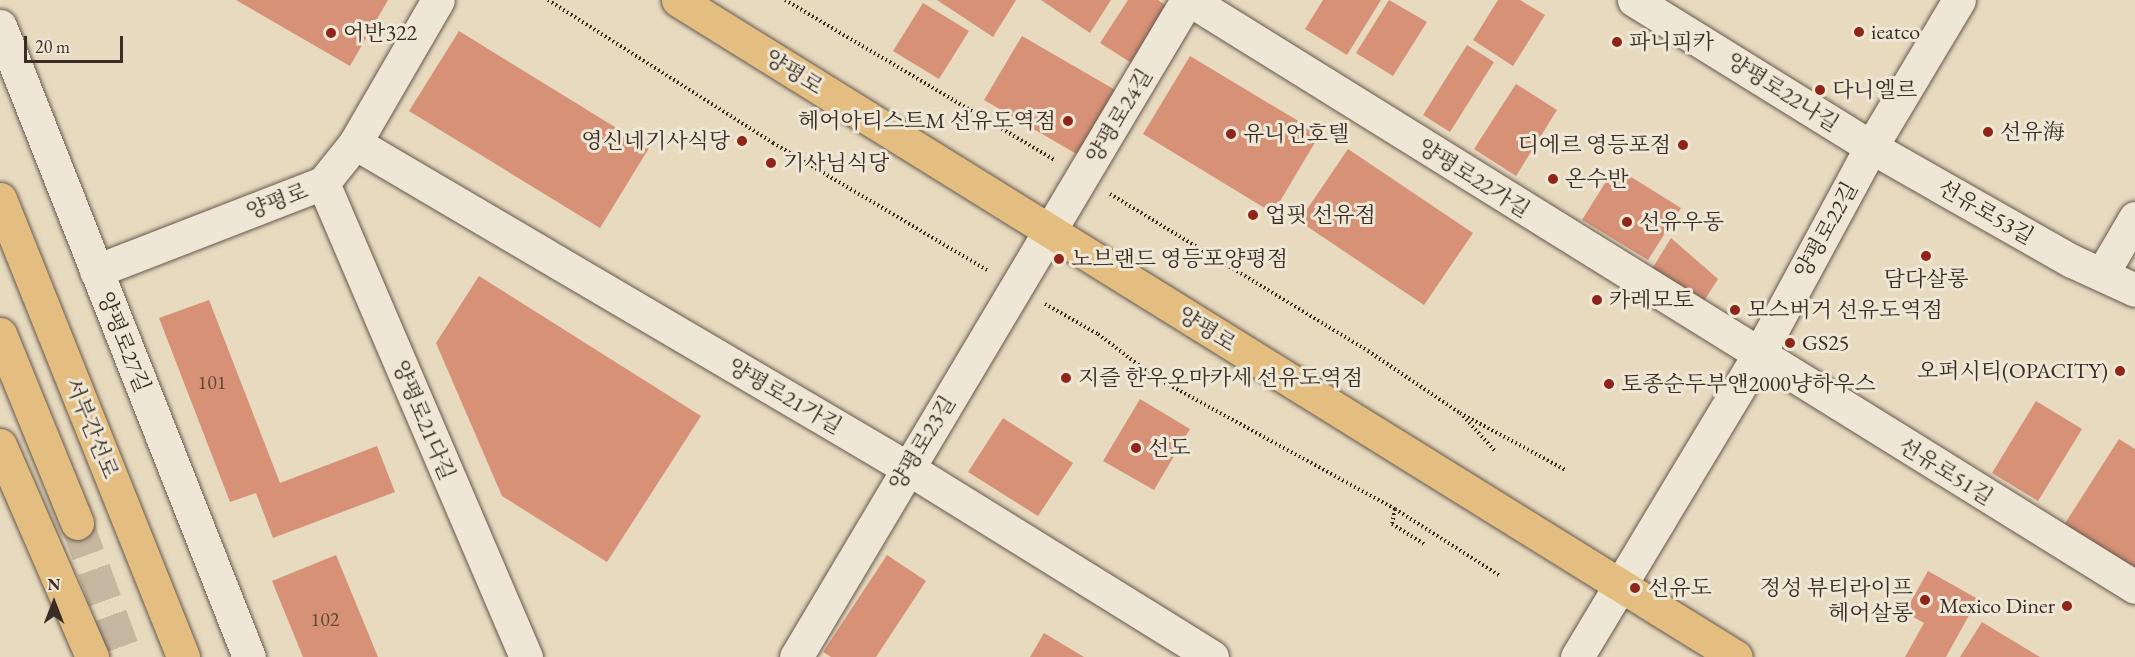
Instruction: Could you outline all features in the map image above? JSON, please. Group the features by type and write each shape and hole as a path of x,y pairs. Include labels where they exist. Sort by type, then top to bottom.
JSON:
{"main road":[{"name":"양평로","path":"678,0 1736,657"},
{"name":"서부간선로","path":"0,199 183,657"},
{"path":"0,334 77,523"},
{"path":"0,445 92,657"}],"street":[{"name":"양평로","path":"96,272 323,183 355,143 438,0"},
{"name":"양평로24길","path":"1052,232 1188,0"},
{"name":"양평로22가길","path":"1188,0 1758,356"},
{"name":"양평로22나길","path":"1634,0 1871,147"},
{"name":"양평로22길","path":"1577,657 1622,586 1758,356 1871,147 1959,0"},
{"name":"양평로27길","path":"0,26 249,657"},
{"name":"양평로21가길","path":"355,143 906,467 1212,657"},
{"name":"선유로53길","path":"1871,147 2135,290"},
{"name":"양평로21다길","path":"323,183 526,657"},
{"path":"2102,274 2135,218"},
{"name":"양평로23길","path":"796,657 906,467 1052,232"},
{"name":"선유로51길","path":"1758,356 2135,587"}],"path":[{"path":"548,0 773,143 991,273"},
{"path":"785,0 1065,166"},
{"path":"1099,187 1368,351 1460,413 1566,470"},
{"path":"1042,302 1098,334 1153,376 1395,509 1500,576"},
{"path":"1460,413 1496,452"},
{"path":"1395,509 1392,524 1426,545"}],"building":[{"name":"어반322","path":"236,0 388,0 350,66"},
{"path":"937,0 1016,0 993,37"},
{"path":"1041,0 1111,0 1090,33"},
{"path":"1128,0 1158,0 1170,8 1133,64 1100,43"},
{"path":"1323,0 1381,0 1347,55 1305,29"},
{"path":"1389,0 1427,22 1393,76 1356,53"},
{"path":"1498,0 1520,0 1545,15 1513,66 1473,40"},
{"path":"923,3 969,31 939,79 893,51"},
{"path":"459,31 649,148 600,228 409,111"},
{"path":"1022,36 1117,91 1080,156 984,100"},
{"path":"1467,45 1494,62 1450,132 1423,115"},
{"name":"유니언호텔","path":"1190,56 1320,134 1273,213 1143,134"},
{"path":"1516,84 1557,110 1516,176 1474,149"},
{"path":"1348,149 1473,233 1424,305 1299,221"},
{"path":"1615,167 1681,208 1648,260 1582,220"},
{"path":"1671,238 1718,279 1704,301 1652,269"},
{"path":"479,276 701,416 607,562 502,496 436,343"},
{"path":"209,300 280,483 377,446 395,492 273,538 256,493 230,502 159,318"},
{"path":"1140,399 1190,429 1154,490 1103,461"},
{"path":"2036,401 2082,429 2038,501 1992,473"},
{"path":"1003,418 1073,463 1038,516 968,472"},
{"path":"2119,439 2135,449 2135,569 2064,525"},
{"path":"336,555 378,657 303,657 272,581"},
{"path":"887,555 926,581 876,657 831,657 823,652"},
{"path":"1928,571 1978,599 1946,657 1905,657 1924,623 1905,612"},
{"path":"1982,622 2040,657 1960,657"},
{"path":"1044,633 1084,657 1030,657"}],"tunnel":[{"path":"77,523 126,657"}],"place":[{"name":"ieatco","path":"1859,32"},
{"name":"어반322","path":"331,33"},
{"name":"파니피카","path":"1617,42"},
{"name":"다니엘르","path":"1820,90"},
{"name":"헤어아티스트M 선유도역점","path":"1068,121"},
{"name":"선유海","path":"1988,132"},
{"name":"유니언호텔","path":"1231,134"},
{"name":"영신네기사식당","path":"742,141"},
{"name":"디에르 영등포점","path":"1683,145"},
{"name":"기사님식당","path":"771,163"},
{"name":"온수반","path":"1553,179"},
{"name":"업핏 선유점","path":"1253,215"},
{"name":"선유우동","path":"1627,222"},
{"name":"담다살롱","path":"1926,256"},
{"name":"노브랜드 영등포양평점","path":"1059,259"},
{"name":"카레모토","path":"1597,300"},
{"name":"모스버거 선유도역점","path":"1735,310"},
{"name":"GS25","path":"1790,343"},
{"name":"오퍼시티(OPACITY)","path":"2120,371"},
{"name":"지즐 한우오마카세 선유도역점","path":"1066,378"},
{"name":"토종순두부앤2000냥하우스","path":"1609,384"},
{"name":"선도","path":"1136,448"},
{"name":"선유도","path":"1635,588"},
{"name":"정성 뷰티라이프 헤어살롱","path":"1925,600"},
{"name":"Mexico Diner","path":"2067,606"}]}
